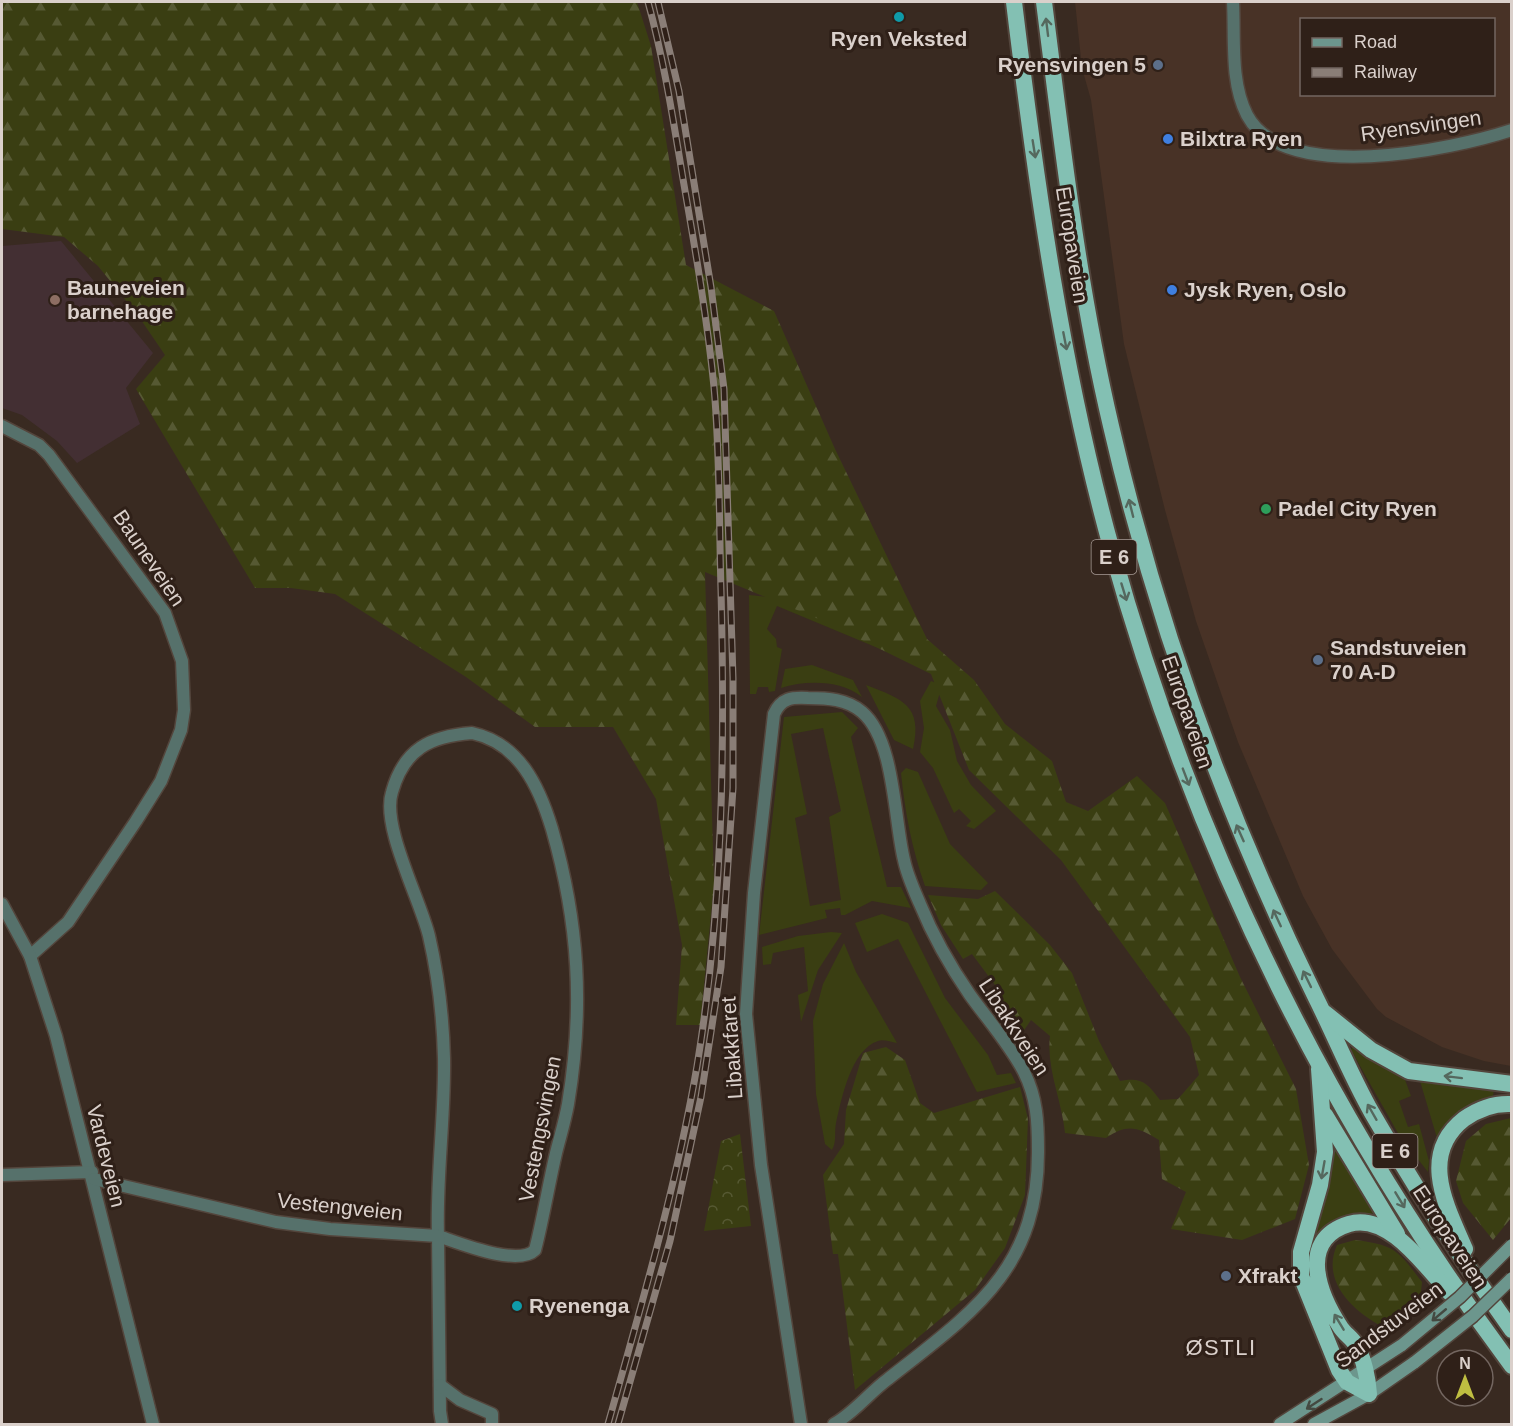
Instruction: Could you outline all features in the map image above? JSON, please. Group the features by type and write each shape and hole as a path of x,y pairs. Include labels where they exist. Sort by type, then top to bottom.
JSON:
{"highway":[{"name":"Europaveien","path":"1014,2 1025,91 1060,316 1083,430 1110,545 1152,683 1208,834 1284,1001 1417,1228 1482,1326 1512,1366"},
{"name":"Europaveien","path":"1044,2 1069,192 1088,310 1110,424 1139,540 1179,671 1234,820 1344,1061 1373,1115 1435,1218 1512,1330"},
{"name":"E 6","path":"1322,1010 1371,1050 1408,1071 1512,1084"},
{"name":"E 6","path":"1318,1059 1324,1112 1323,1167 1303,1241 1300,1264 1310,1304 1339,1370 1347,1382"},
{"name":"E 6","path":"1480,1286 1444,1199 1438,1172 1439,1159 1446,1138 1465,1119 1488,1107 1512,1104"},
{"name":"E 6","path":"1324,1112 1400,1240 1482,1326"},
{"name":"E 6","path":"1369,1394 1365,1371 1356,1345 1342,1329 1319,1284 1317,1257 1327,1238 1334,1231 1353,1223 1374,1224 1400,1240"},
{"path":"1347,1382 1369,1394"}],"main road":[{"name":"Sandstuveien","path":"1280,1425 1402,1345 1460,1297 1512,1245"},
{"name":"Sandstuveien","path":"1314,1425 1369,1394 1414,1362 1473,1316 1512,1278"}],"street":[{"name":"Ryensvingen","path":"1233,2 1236,72 1241,100 1258,130 1279,144 1317,154 1375,156 1465,143 1512,130"},
{"name":"Bauneveien","path":"2,426 39,445 50,455 118,545 165,613 178,645 184,678 181,730 160,781 68,922 30,956"},
{"name":"Libakkfaret","path":"801,1425 761,1165 746,1014 749,945 774,714 778,705 786,699 796,697 824,698 847,704"},
{"name":"Libakkveien","path":"834,1425 967,1317 1005,1271 1019,1246 1034,1207 1038,1168 1038,1113 1024,1072 969,993 929,927 904,861 891,778 882,746 863,712 847,704"},
{"name":"Vestengsvingen","path":"472,733 488,736 514,753 526,768 546,808 565,873 574,927 578,992 575,1056 568,1107 535,1250 525,1256 499,1254 438,1236 444,1059 441,1018 429,936 394,832 389,806 392,792 405,762 413,752 447,735 472,733"},
{"name":"Vardeveien","path":"2,904 30,956 56,1036 93,1175 153,1425"},
{"name":"Vestengveien","path":"2,1175 93,1175 276,1222 438,1236"},
{"path":"438,1236 442,1425"},
{"path":"440,1385 460,1400 492,1414 492,1425"}],"shaded area":[{"path":"1075,2 1511,2 1511,1066 1484,1061 1442,1047 1386,1017 1377,1009 1332,949 1303,896 1238,742 1196,621 1165,510 1124,344 1091,100 1082,68"},
{"name":"Bauneveien barnehage","path":"61,241 153,353 126,388 140,424 77,463 57,441 22,415 2,408 2,246"}],"green space":[{"path":"2,2 637,2 651,46 686,265 774,311 835,449 927,639 974,680 1005,724 1052,761 1066,802 1088,811 1137,776 1165,803 1240,977 1296,1089 1309,1165 1295,1219 1242,1240 1171,1229 1186,1192 1162,1179 1159,1140 1132,1128 1120,1130 1106,1138 1065,1133 1050,1060 1050,1036 1031,1020 1018,1039 992,1000 1001,993 972,954 963,959 941,925 928,895 978,899 995,891 1050,945 1072,973 1099,1041 1120,1081 1139,1081 1151,1089 1160,1100 1178,1099 1199,1075 1190,1037 1061,860 969,770 931,674 821,620 705,572 714,884 700,1025 676,1025 682,945 656,799 613,727 535,727 466,677 335,594 291,588 255,588 136,389 165,355 137,314 98,266 64,237 2,229"},
{"path":"749,595 780,598 938,673 777,606 767,629 776,639 777,647 782,649 775,691 769,692 768,687 758,687 756,694 750,694"},
{"path":"812,665 853,680 862,697 844,687 823,683 781,688 785,669"},
{"path":"931,681 942,685 936,706 950,730 957,761 971,785 996,811 974,829 966,826 971,821 959,809 954,813 933,768 920,752 924,728 920,701"},
{"path":"866,685 890,695 907,706 915,722 913,749 894,740"},
{"path":"842,712 858,728 851,737 887,887 901,887 911,908 872,901 845,915 841,915 840,908 825,910 827,918 759,935 784,717","holes":["823,728 841,811 829,817 841,900 810,906 795,818 807,814 791,734"]},
{"path":"906,768 918,772 950,844 988,883 981,890 925,886 913,845 905,802 901,773"},
{"path":"882,914 908,923 945,998 988,1055 997,1075 1011,1073 1016,1083 977,1092 898,939 867,952 855,923"},
{"path":"842,933 818,970 801,1022 798,995 808,991 804,947 773,953 771,964 763,965 762,947 798,936"},
{"path":"844,943 856,972 897,1043 878,1041 869,1046 854,1064 841,1100 832,1150 825,1144 816,1094 813,1021 823,984"},
{"path":"1353,1045 1380,1066 1404,1077 1411,1096 1399,1101 1408,1127 1419,1124 1429,1161 1428,1172 1399,1135 1351,1050"},
{"path":"886,1047 905,1060 920,1103 934,1113 1020,1087 1028,1119 1025,1195 1005,1248 975,1290 855,1390 838,1254 833,1254 823,1175 844,1144 846,1110 863,1053"},
{"path":"1420,1081 1494,1089 1493,1096 1460,1111 1437,1138"},
{"path":"1511,1118 1511,1218 1493,1240 1463,1203 1456,1181 1466,1141 1486,1124"},
{"path":"740,1134 751,1226 704,1231 721,1141"},
{"path":"1336,1146 1375,1213 1334,1221 1327,1226 1314,1243 1310,1241 1333,1148"},
{"path":"1355,1240 1388,1247 1401,1256 1422,1282 1419,1310 1387,1329 1353,1306 1337,1284 1333,1272 1333,1259 1337,1245"}],"railway":[{"path":"608,1424 668,1202 697,1066 706,1007 717,888 722,769 719,488 714,387 708,335 672,112 648,2"},
{"path":"618,1424 670,1241 701,1097 721,967 733,788 733,678 724,389 711,287 679,91 658,2"}],"place":[{"name":"Ryen Veksted","path":"899,17"},
{"name":"Ryensvingen 5","path":"1158,65"},
{"name":"Bilxtra Ryen","path":"1168,139"},
{"name":"Jysk Ryen, Oslo","path":"1172,290"},
{"name":"Bauneveien barnehage","path":"55,300"},
{"name":"Padel City Ryen","path":"1266,509"},
{"name":"Sandstuveien 70 A-D","path":"1318,660"},
{"name":"Xfrakt","path":"1226,1276"},
{"name":"Ryenenga","path":"517,1306"}],"district":[{"name":"ØSTLI","path":"1221,1347"}]}
